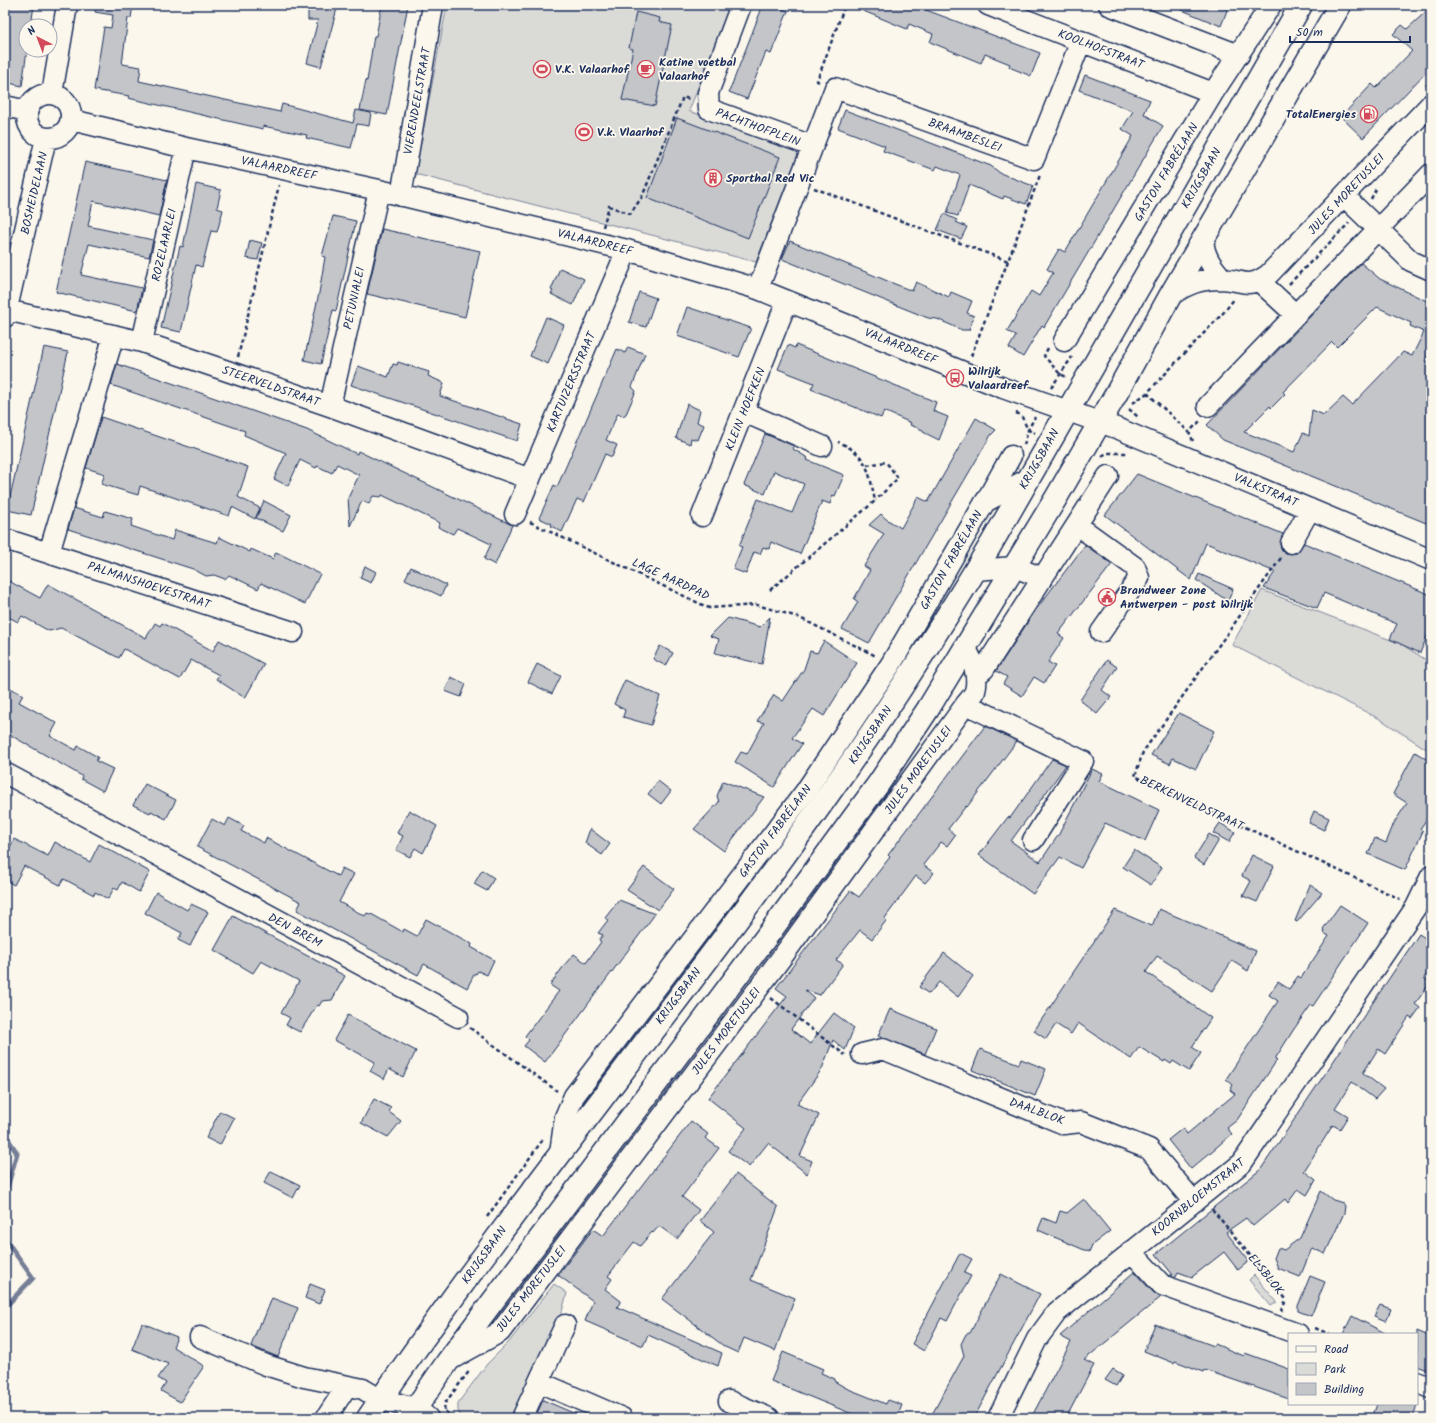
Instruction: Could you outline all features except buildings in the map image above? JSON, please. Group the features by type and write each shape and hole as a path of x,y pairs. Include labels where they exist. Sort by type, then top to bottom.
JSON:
{"main road":[{"name":"KRIJGSBAAN","path":"368,1418 432,1326 834,787 907,679 975,570 1301,5"},
{"path":"424,1414 448,1361 750,960 879,783 966,648 1015,567 1100,422 1170,296 1340,5"}],"street":[{"path":"52,94 67,5"},
{"name":"VIERENDEELSTRAAT","path":"400,196 433,5"},
{"name":"PACHTHOFPLEIN","path":"742,5 708,93 709,108 812,146 758,289"},
{"name":"KOOLHOFSTRAAT","path":"988,5 1213,93"},
{"path":"1108,5 1238,55"},
{"name":"GASTON FABRÉLAAN","path":"1064,342 1213,93 1271,5"},
{"path":"1038,150 1082,41"},
{"path":"812,146 836,88"},
{"name":"BRAAMBESLEI","path":"836,88 1034,159 1038,150"},
{"path":"5,106 27,111 31,103 36,98 44,94 52,94 65,100 70,106 72,120"},
{"name":"JULES MORETUSLEI","path":"1259,281 1280,264 1431,104"},
{"name":"BOSHEIDELAAN","path":"27,111 29,126 39,136 46,138 61,135 66,131 72,120"},
{"name":"VALAARDREEF","path":"72,120 186,148 280,178 379,190 627,250 758,289 965,372 1100,422"},
{"name":"BOSHEIDELAAN","path":"6,314 46,138"},
{"name":"ROZELAARLEI","path":"142,342 186,148"},
{"path":"1208,406 1431,174"},
{"name":"PETUNIALEI","path":"330,406 379,190"},
{"path":"1344,196 1411,261 1431,270"},
{"path":"1203,239 1204,250 1209,262 1226,288"},
{"name":"KARTUIZERSSTRAAT","path":"515,514 627,250"},
{"path":"1170,296 1185,285 1197,281 1226,288 1259,281 1296,315"},
{"name":"KLEIN HOEFKEN","path":"702,516 787,301"},
{"name":"STEERVELDSTRAAT","path":"6,314 114,335 142,342 330,406 530,479"},
{"path":"49,553 114,335"},
{"path":"744,412 829,443"},
{"name":"VALKSTRAAT","path":"1100,422 1431,560"},
{"name":"GASTON FABRÉLAAN","path":"560,1153 565,1117 574,1096 805,792 892,664 1011,456"},
{"path":"976,676 984,669 1108,476"},
{"name":"GASTON FABRÉLAAN","path":"985,502 1028,479"},
{"path":"1291,543 1310,510"},
{"path":"1077,525 1136,567 1139,578 1101,632"},
{"name":"PALMANSHOEVESTRAAT","path":"5,539 293,632"},
{"path":"975,570 1015,567 1042,578"},
{"name":"JULES MORETUSLEI","path":"448,1361 500,1332 758,989 975,692 976,676 970,655 966,648"},
{"path":"966,704 1083,761 1033,840"},
{"name":"DEN BREM","path":"5,773 458,1017"},
{"name":"KOORNBLOEMSTRAAT","path":"998,1418 1037,1339 1057,1312 1242,1163 1424,910 1431,876"},
{"name":"DAALBLOK","path":"862,1054 883,1049 1064,1124 1081,1122 1149,1150 1198,1199"},
{"path":"1131,1251 1162,1285 1303,1330"},
{"path":"522,1418 565,1325"},
{"path":"200,1337 266,1365 304,1377 363,1389 381,1400 424,1414"},
{"path":"539,1382 622,1418"},
{"path":"1418,1382 1431,1388"},
{"path":"326,1418 347,1386"},
{"path":"381,1400 395,1418"},
{"path":"729,1401 770,1418"}],"path":[{"path":"836,88 817,81 844,5"},
{"path":"602,244 604,218 609,206 630,214 642,197 683,97 709,108"},
{"path":"965,372 1041,173 1038,150"},
{"path":"271,186 280,178"},
{"path":"280,178 286,189"},
{"path":"234,373 280,178"},
{"path":"799,182 1008,261"},
{"path":"1130,405 1147,393 1224,312 1236,297 1226,288"},
{"path":"1054,382 1060,374"},
{"path":"1147,393 1189,432 1194,443"},
{"path":"1189,432 1202,419 1208,406"},
{"path":"1014,413 1021,416 1028,430"},
{"path":"829,443 850,447 867,465 876,501"},
{"path":"770,590 876,501 898,478 886,462 867,465"},
{"name":"LAGE AARDPAD","path":"515,514 709,608 757,605 798,618 892,664"},
{"name":"BERKENVELDSTRAAT","path":"1291,543 1143,752 1135,776 1424,910"},
{"path":"758,989 845,1055 862,1054"},
{"path":"458,1017 562,1095"},
{"name":"ELSBLOK","path":"1198,1199 1286,1299 1280,1314"},
{"path":"1303,1330 1322,1333"},
{"path":"424,1414 445,1402"},
{"path":"424,1414 452,1418"}],"green space":[{"name":"V.k. Vlaarhof","path":"447,5 730,5 689,111 799,152 756,262 415,174"},
{"path":"1262,590 1401,644 1431,663 1431,752 1380,719 1232,645"},
{"path":"1254,1275 1277,1302 1271,1306 1249,1280"},
{"path":"554,1284 567,1293 560,1319 534,1369 512,1418 461,1418 458,1410 458,1403 487,1364 509,1342"}],"waterway":[{"path":"5,1135 17,1153 5,1195"},
{"path":"5,1239 33,1278 5,1307"}],"place":[{"name":"V.K. Valaarhof","path":"542,69"},
{"name":"Katine voetbal Valaarhof","path":"646,69"},
{"name":"TotalEnergies","path":"1369,114"},
{"name":"V.k. Vlaarhof","path":"584,132"},
{"name":"Sporthal Red Vic","path":"713,178"},
{"name":"Wilrijk Valaardreef","path":"955,378"},
{"name":"Brandweer Zone Antwerpen - post Wilrijk","path":"1107,597"}]}
